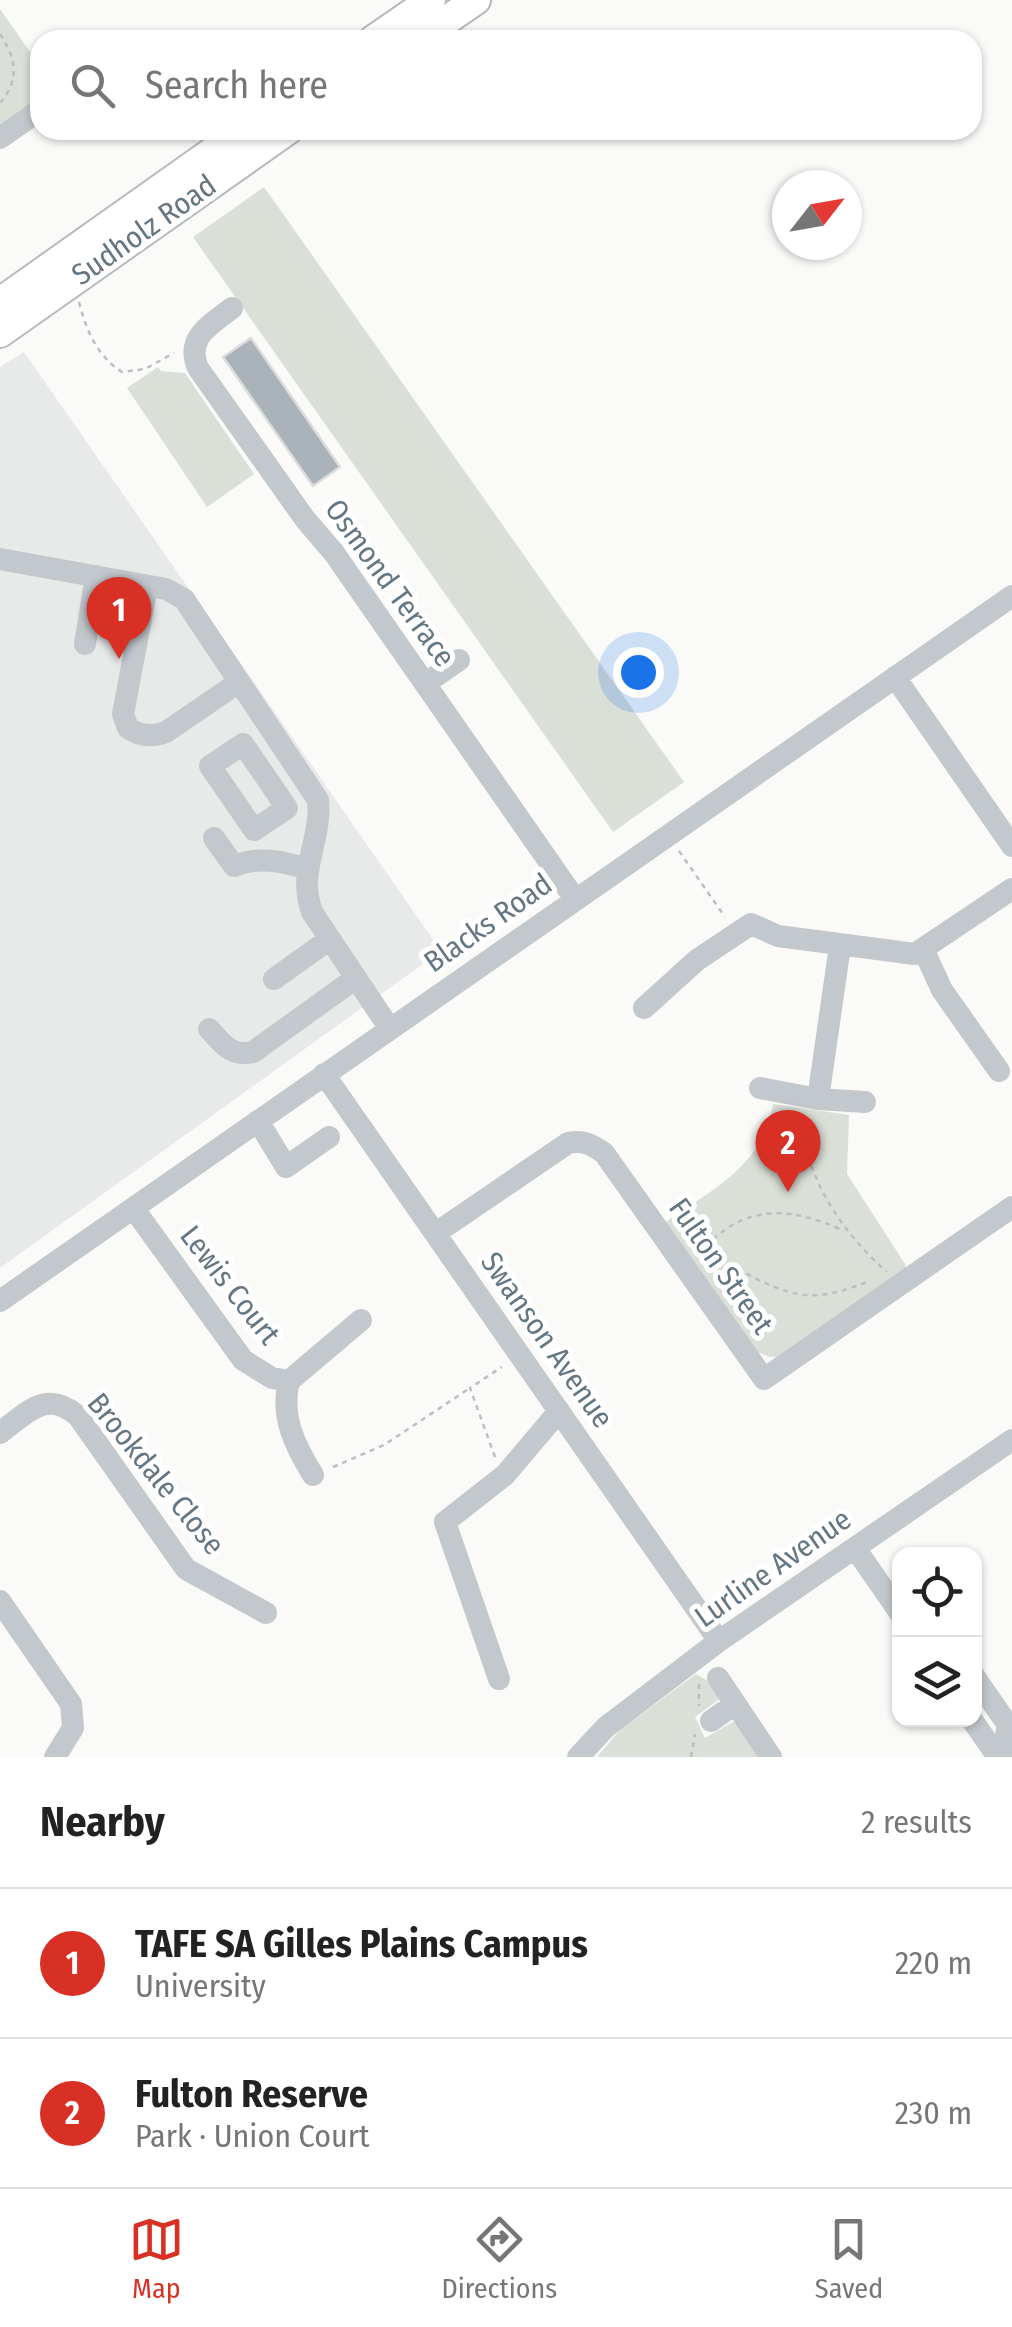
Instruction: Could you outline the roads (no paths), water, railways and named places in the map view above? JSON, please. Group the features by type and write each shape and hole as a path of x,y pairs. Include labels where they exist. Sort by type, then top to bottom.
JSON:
{"main road":[{"path":"388,30 431,0"},
{"path":"432,30 476,0"},
{"name":"Sudholz Road","path":"0,302 229,140"},
{"name":"Sudholz Road","path":"0,332 274,140"}],"street":[{"path":"0,138 30,117"},
{"name":"Osmond Terrace","path":"232,308 203,330 194,344 192,354 198,368 334,553 575,900"},
{"path":"0,559 166,590 184,599 318,800 319,815 305,892 312,912 390,1029"},
{"path":"85,644 96,576"},
{"path":"147,586 123,714 128,728 156,736 166,732 239,682"},
{"name":"Blacks Road","path":"2,1296 134,1209 1012,596"},
{"path":"426,683 460,660"},
{"path":"895,677 1012,846"},
{"path":"250,753 275,736"},
{"path":"214,838 234,866 252,860 272,861 307,870"},
{"path":"644,1008 697,960 751,924 778,936 903,954 924,951 1012,889"},
{"path":"274,979 330,939"},
{"path":"810,1104 840,946"},
{"path":"924,951 942,990 999,1071"},
{"path":"209,1029 228,1050 236,1054 254,1052 356,978"},
{"name":"Swanson Avenue","path":"324,1074 720,1640"},
{"path":"760,1088 810,1104 865,1102"},
{"path":"258,1121 286,1167 329,1137"},
{"name":"Fulton Street","path":"436,1233 568,1143 581,1140 593,1145 604,1153 764,1379 1012,1207"},
{"name":"Lewis Court","path":"134,1209 243,1360 272,1378 289,1382"},
{"name":"Lewis Court","path":"319,1473 290,1431 285,1397 289,1382 362,1320"},
{"name":"Brookdale Close","path":"0,1432 40,1405 50,1402 67,1407 78,1416 186,1569 266,1614"},
{"path":"498,1679 444,1522 505,1476 560,1411"},
{"name":"Lurline Avenue","path":"578,1757 606,1727 720,1640 1012,1440"},
{"path":"856,1548 892,1601"},
{"path":"0,1601 71,1704 73,1728 55,1757"},
{"path":"718,1678 771,1757"},
{"path":"982,1688 1008,1725 1000,1757"},
{"path":"711,1721 735,1704"},
{"path":"977,1727 1000,1757"}],"place":[{"name":"TAFE SA Gilles Plains Campus","path":"119,659"},
{"name":"Fulton Reserve","path":"788,1192"}]}
